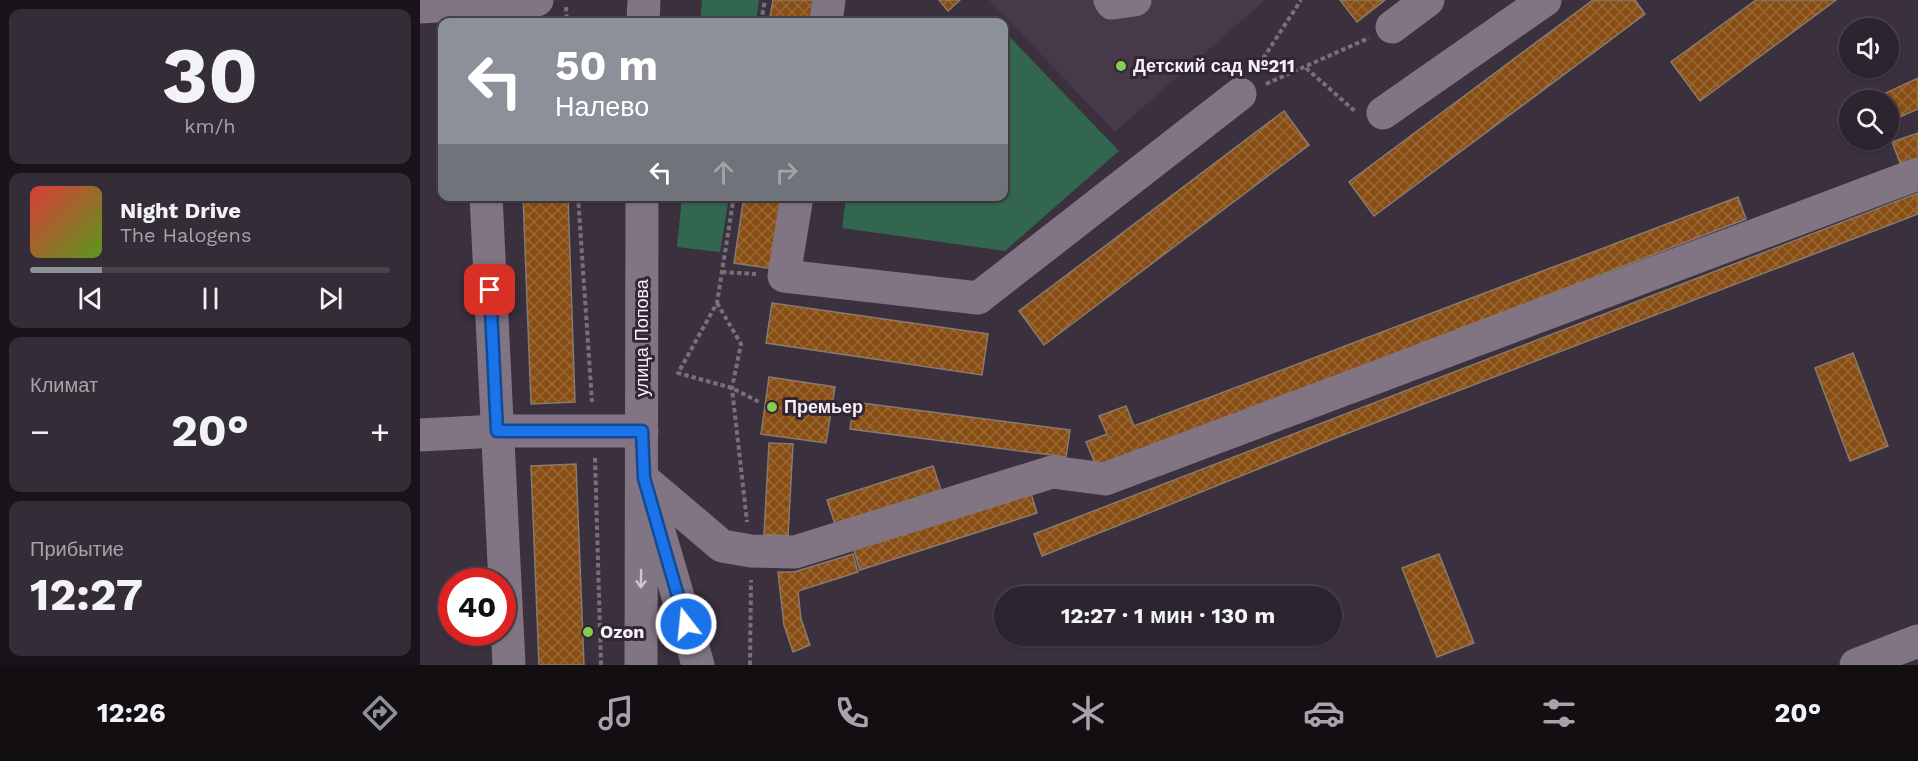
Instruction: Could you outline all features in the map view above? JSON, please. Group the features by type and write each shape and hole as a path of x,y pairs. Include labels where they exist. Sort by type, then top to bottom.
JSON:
{"street":[{"path":"420,7 477,14 537,0"},
{"path":"644,0 644,18"},
{"path":"826,18 829,0"},
{"path":"1110,0 1112,3 1135,0"},
{"path":"1392,27 1428,0"},
{"path":"1383,113 1545,0"},
{"path":"796,201 784,276 978,298 1240,94"},
{"path":"644,478 722,546 751,551 795,552 1052,472 1105,479 1918,174"},
{"path":"486,201 509,665"},
{"name":"улица Попова","path":"641,665 644,478 642,201"},
{"path":"420,435 497,431 642,431"},
{"name":"улица Попова","path":"644,478 698,665"},
{"path":"1856,665 1918,641"}],"path":[{"path":"565,0 567,18"},
{"path":"762,18 765,0"},
{"path":"1240,94 1301,0"},
{"path":"1240,94 1306,68 1392,27"},
{"path":"1306,68 1353,112 1383,113"},
{"path":"733,201 717,303 678,374 732,388 759,402"},
{"path":"717,303 741,344 732,388 751,551 750,665"}],"shaded area":[{"name":"Детский сад №211","path":"989,0 1265,0 1115,132"}],"green space":[{"path":"702,0 759,0 757,18 700,18"},
{"path":"1008,35 1119,151 1005,251 842,228 845,201 1008,201"},
{"path":"682,201 728,201 720,252 677,247"}],"building":[{"path":"773,0 814,0 812,18 770,18"},
{"path":"939,0 960,0 948,11"},
{"path":"1340,0 1385,0 1357,22"},
{"path":"1593,0 1635,0 1645,14 1374,216 1349,182"},
{"path":"1756,0 1836,0 1700,101 1671,62"},
{"path":"1918,78 1918,109 1899,117 1899,90 1892,90"},
{"path":"1284,111 1309,145 1044,345 1019,311"},
{"path":"1918,133 1918,162 1902,168 1895,150 1899,150 1899,140"},
{"path":"1918,193 1918,214 1338,437 1042,556 1034,534"},
{"path":"1738,197 1746,219 1097,468 1086,442 1107,434 1099,416 1126,406 1134,426"},
{"path":"523,201 568,201 575,402 531,404"},
{"path":"743,201 783,201 773,269 734,263"},
{"path":"772,303 988,334 982,375 766,343"},
{"path":"1853,353 1888,446 1850,461 1815,368"},
{"path":"769,377 835,387 826,443 761,434"},
{"path":"854,402 1070,430 1066,457 850,429"},
{"path":"769,443 793,444 788,536 764,534"},
{"path":"576,464 584,665 539,665 531,466"},
{"path":"933,466 941,490 835,524 827,500"},
{"path":"1030,490 1037,513 860,570 853,547"},
{"path":"853,554 858,572 798,591 801,619 810,645 793,652 784,625 778,572 794,572"},
{"path":"1439,554 1474,643 1437,657 1402,568"}],"place":[{"name":"Детский сад №211","path":"1121,66"},
{"name":"Премьер","path":"772,407"},
{"name":"Ozon","path":"588,632"}],"route":[{"path":"490,290 497,431 595,433 642,431 644,478 686,624"}]}
